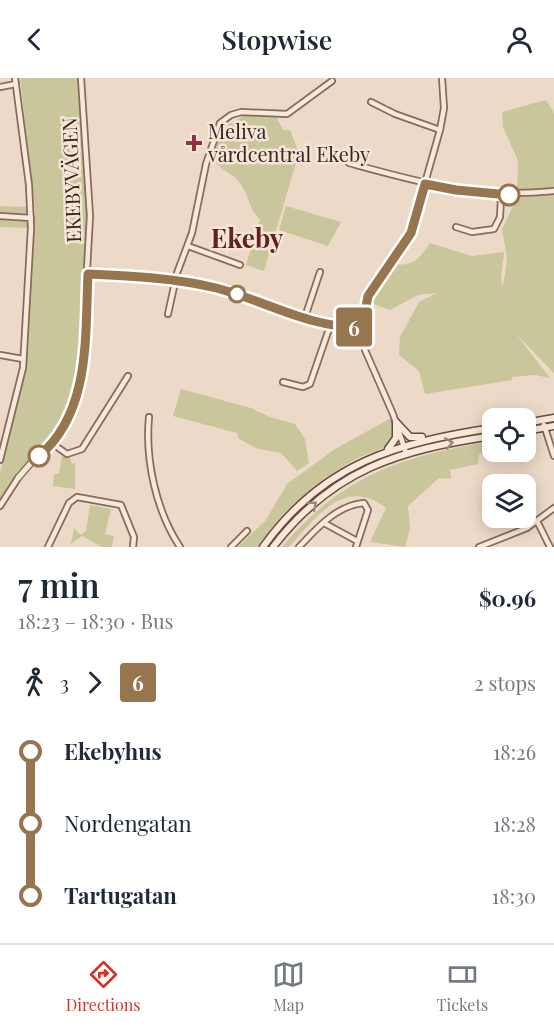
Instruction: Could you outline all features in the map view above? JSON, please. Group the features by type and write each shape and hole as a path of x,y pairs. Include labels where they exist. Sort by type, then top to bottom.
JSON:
{"main road":[{"path":"536,421 554,417"},
{"path":"396,422 410,437 482,429"},
{"path":"386,451 396,438 396,422"},
{"path":"536,429 554,426"},
{"path":"263,547 286,517 320,488 368,458 403,445 464,432"},
{"path":"273,547 292,523 336,486 367,467 406,453 482,438"}],"street":[{"path":"0,460 23,358 31,218 15,78"},
{"name":"EKEBYVÄGEN","path":"0,506 18,478 53,444 70,413 81,376 90,216 81,78"},
{"path":"406,453 396,422 368,360 362,327 368,296 411,233 440,130 444,108 442,78"},
{"path":"168,314 175,281 188,246 214,135 223,119 246,111 288,114 332,81"},
{"path":"0,87 16,84"},
{"path":"371,102 395,114 440,130"},
{"path":"344,158 349,163 456,190 498,194 554,191"},
{"path":"456,227 481,232 494,229 500,216 501,197"},
{"path":"0,216 31,218"},
{"path":"188,246 240,265"},
{"path":"305,317 320,272"},
{"path":"88,274 175,281 215,288 330,326 362,327"},
{"path":"283,382 303,387 310,384 330,326"},
{"path":"0,355 23,358"},
{"path":"53,444 68,454 82,449 128,376"},
{"path":"149,417 149,448 154,479 167,522 180,547"},
{"path":"543,420 554,456"},
{"path":"0,429 8,431"},
{"path":"48,547 69,503 79,497 121,505 134,538 133,547"},
{"path":"299,547 324,523 348,505 367,504 368,510 356,547"},
{"path":"479,547 537,521 554,508"},
{"path":"537,521 550,547"},
{"path":"324,523 357,541"},
{"path":"231,547 247,531"}],"shaded area":[{"path":"20,78 79,78 88,213 79,376 68,413 56,436 35,454 0,502 0,473 26,371 35,213"},
{"path":"546,100 554,113 554,373 516,334 550,378 535,375 512,377 512,380 425,394 419,371 399,355 400,337 419,302 437,293 418,295 390,310 371,303 394,264 411,263 423,253 430,243 472,256 504,252 501,281 503,286 507,259 502,229 517,198 518,161 503,127 502,112"},
{"path":"245,115 276,116 283,130 290,130 299,153 264,271 246,265 260,220 239,182 218,165 211,156 221,129"},
{"path":"0,206 31,207 31,228 0,227"},
{"path":"286,206 341,222 328,246 279,230"},
{"path":"181,389 251,408 270,417 295,424 305,439 309,463 297,471 281,453 258,449 239,439 237,433 173,416"},
{"path":"391,418 393,435 388,444 354,460 313,487 278,521 258,547 238,547 266,520 287,484 335,449"},
{"path":"482,443 482,453 479,454 478,464 450,470 451,479 439,478 408,506 410,528 405,547 370,542 386,508 371,499 357,496 344,498 332,504 289,547 282,547 305,522 328,502 352,486 402,462"},
{"path":"62,456 70,458 72,464 75,463 75,489 53,486 54,474 59,474"},
{"path":"90,505 111,509 105,534 114,536 112,547 102,547 82,536 71,544 74,528 81,535 86,531"}],"bus line":[{"name":"6","path":"39,456 53,444 62,429 78,390 84,355 88,274 195,284 231,292 330,326 362,327 363,311 368,296 376,281 411,233 425,184 456,190 509,195"}],"place":[{"name":"Meliva vårdcentral Ekeby","path":"194,143"}],"district":[{"name":"Ekeby","path":"247,239"}]}
